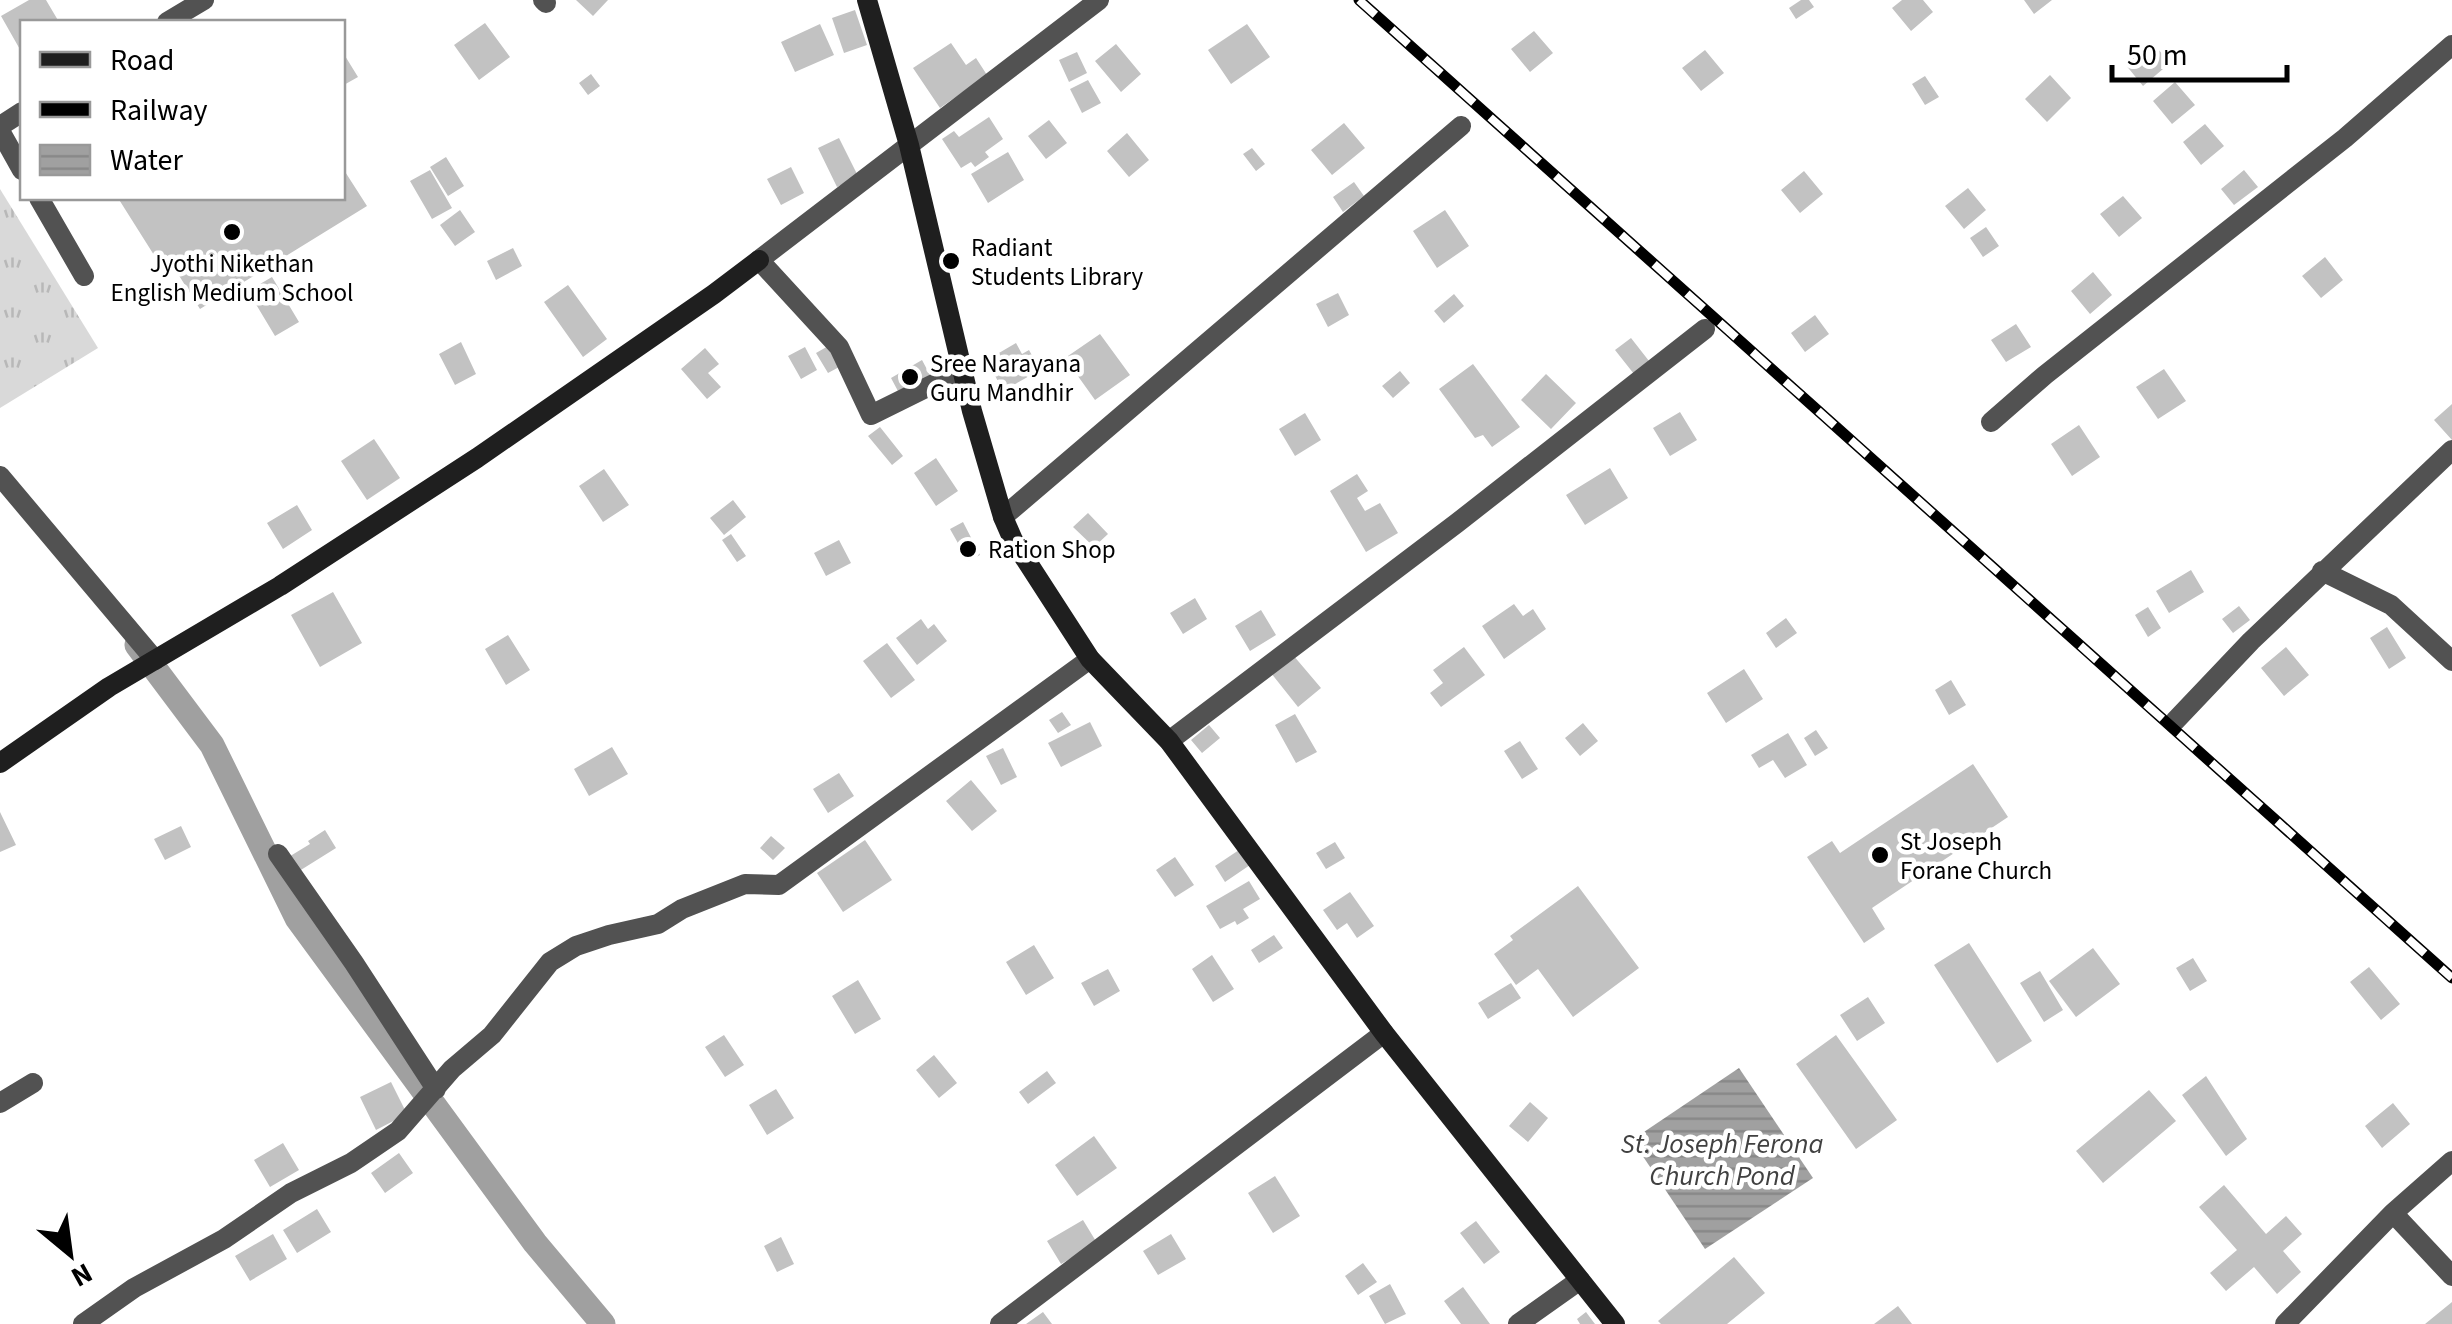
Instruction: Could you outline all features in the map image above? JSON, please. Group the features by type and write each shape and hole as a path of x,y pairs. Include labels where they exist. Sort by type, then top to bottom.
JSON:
{"main road":[{"path":"867,0 910,145 962,370 1013,540 1090,659 1169,741 1384,1033 1615,1324"},
{"path":"0,763 109,687 280,586 477,458 758,260"}],"street":[{"path":"169,20 204,0"},
{"path":"962,370 871,415 839,348 758,260 1099,0"},
{"path":"1990,422 2345,138 2452,45"},
{"path":"1003,517 1461,126"},
{"path":"0,128 20,166"},
{"path":"39,200 84,276"},
{"path":"1169,741 1706,330"},
{"path":"2175,722 2251,641 2452,450"},
{"path":"0,476 150,663"},
{"path":"2322,572 2391,604 2452,661"},
{"path":"84,1324 134,1288 224,1239 292,1193 351,1163 398,1130 452,1069 492,1035 550,962 576,946 658,924 682,909 746,884 779,884 1090,659"},
{"path":"278,854 354,964 427,1099"},
{"path":"1000,1324 1384,1033"},
{"path":"0,1104 33,1083"},
{"path":"2285,1324 2393,1213 2452,1162"},
{"path":"2393,1213 2452,1276"},
{"path":"1518,1324 1580,1280"}],"green space":[{"path":"0,189 98,348 0,408"}],"water":[{"name":"St. Joseph Ferona Church Pond","path":"1739,1068 1813,1178 1705,1249 1632,1140"}],"building":[{"path":"29,0 46,0 58,20 20,20 20,49 1,16"},
{"path":"576,0 608,0 593,16"},
{"path":"1809,0 1814,7 1796,19 1789,8"},
{"path":"1902,0 1923,0 1933,12 1911,31 1892,8"},
{"path":"2024,0 2052,0 2034,14"},
{"path":"855,10 867,45 844,53 832,18"},
{"path":"485,23 510,57 479,80 454,45"},
{"path":"820,24 834,55 795,72 781,42"},
{"path":"1247,24 1270,57 1231,84 1208,50"},
{"path":"1534,31 1553,53 1530,72 1511,49"},
{"path":"2152,42 2170,63 2143,86 2125,64"},
{"path":"951,43 966,65 976,58 987,75 940,108 913,68"},
{"path":"1116,44 1141,74 1121,92 1095,61"},
{"path":"1705,50 1724,73 1701,91 1682,68"},
{"path":"1077,52 1087,73 1069,82 1059,60"},
{"path":"345,56 358,77 345,84"},
{"path":"591,74 600,86 588,95 579,83"},
{"path":"2050,75 2071,98 2047,122 2025,99"},
{"path":"1925,76 1939,97 1925,105 1912,84"},
{"path":"1088,80 1101,103 1082,113 1070,89"},
{"path":"2175,82 2195,105 2172,124 2153,101"},
{"path":"989,117 1003,139 985,152 989,157 975,167 971,162 961,168 942,139 954,131 959,137"},
{"path":"1049,120 1067,143 1046,159 1028,136"},
{"path":"1344,123 1365,148 1332,175 1311,150"},
{"path":"2205,124 2224,146 2201,165 2183,142"},
{"path":"1127,133 1149,160 1129,177 1107,151"},
{"path":"839,138 858,176 837,187 818,148"},
{"path":"1252,148 1265,164 1256,171 1243,154"},
{"path":"1008,152 1024,180 988,203 971,174"},
{"path":"446,157 464,186 448,196 430,167"},
{"path":"791,167 804,193 781,205 767,179"},
{"path":"430,170 452,208 432,219 410,181"},
{"path":"2244,170 2258,187 2234,205 2221,189"},
{"path":"1804,171 1823,194 1800,213 1781,190"},
{"name":"Jyothi Nikethan English Medium School","path":"345,172 367,206 200,309 168,258 159,263 119,200 345,200"},
{"path":"1354,182 1364,196 1343,212 1333,197"},
{"path":"1968,188 1986,210 1964,229 1945,206"},
{"path":"2123,196 2142,218 2119,237 2100,214"},
{"path":"460,210 475,232 455,246 440,225"},
{"path":"1445,210 1469,246 1437,268 1413,231"},
{"path":"1986,227 1999,246 1983,257 1970,238"},
{"path":"513,248 522,266 496,280 487,261"},
{"name":"Radiant Students Library","path":"951,251 960,265 951,271 942,258"},
{"path":"2325,257 2343,280 2321,298 2302,276"},
{"path":"2093,272 2112,295 2090,314 2071,291"},
{"path":"272,277 299,322 275,336 248,291"},
{"path":"568,285 607,339 583,357 544,302"},
{"path":"1338,293 1349,315 1328,327 1316,304"},
{"path":"1454,294 1464,306 1444,323 1434,311"},
{"path":"1815,315 1829,334 1805,352 1791,333"},
{"path":"2016,324 2031,347 2006,362 1991,340"},
{"path":"1100,334 1130,375 1095,400 1065,358"},
{"path":"1631,338 1649,361 1634,374 1615,350"},
{"path":"461,342 476,374 455,385 439,354"},
{"path":"1016,343 1022,354 1029,350 1040,370 1003,391 987,360"},
{"path":"830,345 841,366 828,373 816,353"},
{"path":"805,347 817,370 801,379 788,356"},
{"path":"705,348 719,364 708,373 721,387 707,399 681,369"},
{"name":"Sree Narayana Guru Mandhir","path":"922,360 930,375 899,393 891,378"},
{"path":"1473,364 1520,427 1492,447 1483,435 1475,438 1439,389"},
{"path":"2164,369 2186,401 2158,419 2136,387"},
{"path":"1400,371 1410,383 1393,398 1382,386"},
{"path":"1546,374 1576,403 1551,429 1521,400"},
{"path":"2452,404 2452,440 2434,420"},
{"path":"1680,412 1697,440 1670,456 1653,428"},
{"path":"1305,413 1321,440 1295,456 1279,429"},
{"path":"2079,425 2100,457 2072,476 2051,444"},
{"path":"880,427 903,456 892,465 868,436"},
{"path":"374,439 400,478 367,500 341,461"},
{"path":"936,458 958,491 936,506 914,473"},
{"path":"1610,468 1628,498 1585,525 1566,495"},
{"path":"604,469 629,505 603,522 579,486"},
{"path":"1357,474 1368,491 1357,498 1365,511 1380,503 1398,533 1366,552 1330,491"},
{"path":"733,500 746,517 724,535 710,518"},
{"path":"297,505 312,530 283,549 267,523"},
{"path":"1088,513 1108,534 1094,547 1073,527"},
{"path":"963,522 980,555 968,561 950,529"},
{"path":"731,534 746,556 737,562 722,540"},
{"path":"839,540 851,563 826,576 814,553"},
{"path":"2191,570 2204,592 2169,613 2156,591"},
{"path":"333,592 362,643 320,667 291,615"},
{"path":"1195,598 1207,619 1183,634 1170,613"},
{"path":"1514,604 1523,616 1533,609 1546,629 1504,659 1482,626"},
{"path":"2239,606 2250,620 2233,633 2222,619"},
{"path":"2148,607 2161,628 2148,637 2135,615"},
{"path":"1261,610 1276,635 1250,651 1235,626"},
{"path":"1786,618 1797,633 1776,648 1766,633"},
{"path":"921,619 928,629 934,624 947,641 917,665 896,638"},
{"path":"2387,627 2406,658 2389,669 2370,638"},
{"path":"508,635 530,670 506,685 485,649"},
{"path":"887,643 915,680 891,698 863,661"},
{"path":"1464,647 1485,675 1441,707 1430,693 1443,683 1433,670"},
{"path":"2286,647 2309,675 2284,696 2261,668"},
{"path":"1293,655 1321,688 1298,707 1271,673"},
{"path":"1744,669 1763,699 1726,723 1707,693"},
{"path":"1951,680 1966,705 1949,715 1935,690"},
{"path":"1062,712 1071,725 1058,733 1049,720"},
{"path":"1295,714 1317,752 1296,763 1275,725"},
{"path":"1090,722 1102,746 1061,767 1048,743"},
{"path":"1583,723 1598,741 1580,756 1565,738"},
{"path":"1209,725 1220,738 1202,753 1191,740"},
{"path":"1816,730 1828,748 1815,756 1804,738"},
{"path":"1788,733 1807,765 1785,778 1773,760 1759,768 1751,755"},
{"path":"1520,741 1538,769 1522,779 1504,751"},
{"path":"612,747 628,774 589,796 574,769"},
{"path":"1003,748 1017,777 1001,785 986,756"},
{"name":"St Joseph Forane Church","path":"1973,764 2008,817 1872,908 1885,929 1864,943 1807,857 1832,841 1840,853"},
{"path":"839,773 854,796 828,813 813,789"},
{"path":"971,780 997,811 972,831 946,801"},
{"path":"0,812 16,845 0,852"},
{"path":"181,826 191,847 165,860 154,839"},
{"path":"325,830 336,848 296,873 287,858"},
{"path":"771,836 785,848 773,860 760,848"},
{"path":"865,840 892,880 843,912 817,873"},
{"path":"1335,842 1345,858 1326,869 1316,853"},
{"path":"1239,850 1250,865 1225,882 1215,866"},
{"path":"1175,857 1194,885 1175,897 1156,870"},
{"path":"1249,881 1260,899 1243,909 1249,918 1220,929 1206,906"},
{"path":"1578,886 1639,968 1573,1017 1538,969 1516,985 1494,954 1513,940 1510,936"},
{"path":"1350,892 1374,926 1357,938 1347,923 1337,930 1323,910"},
{"path":"1274,935 1283,948 1259,963 1251,950"},
{"path":"1969,943 2032,1041 1997,1063 1934,965"},
{"path":"1034,945 1054,978 1026,995 1006,962"},
{"path":"2093,948 2120,984 2076,1017 2049,981"},
{"path":"1212,955 1234,989 1213,1002 1192,969"},
{"path":"2193,958 2207,981 2190,991 2176,968"},
{"path":"2369,967 2400,1004 2381,1020 2350,982"},
{"path":"1108,969 1120,991 1094,1006 1081,983"},
{"path":"2040,971 2063,1010 2044,1022 2020,983"},
{"path":"858,980 881,1019 855,1034 832,996"},
{"path":"1511,983 1521,998 1488,1019 1478,1003"},
{"path":"1868,997 1885,1023 1857,1041 1840,1015"},
{"path":"724,1035 744,1065 725,1077 705,1047"},
{"path":"1836,1035 1897,1120 1856,1149 1796,1064"},
{"path":"934,1055 957,1083 939,1098 916,1070"},
{"path":"1047,1071 1056,1083 1028,1104 1019,1092"},
{"path":"2206,1076 2247,1139 2226,1156 2182,1095"},
{"path":"391,1082 407,1114 376,1130 360,1097"},
{"path":"776,1089 794,1118 767,1135 749,1105"},
{"path":"2149,1090 2176,1121 2103,1183 2076,1151"},
{"path":"1530,1102 1548,1118 1528,1142 1509,1126"},
{"path":"2393,1103 2410,1124 2382,1148 2365,1126"},
{"path":"1094,1136 1117,1168 1077,1196 1055,1165"},
{"path":"283,1143 299,1170 270,1187 254,1160"},
{"path":"399,1153 413,1173 385,1193 371,1173"},
{"path":"1275,1176 1300,1216 1273,1233 1248,1193"},
{"path":"2224,1185 2266,1234 2286,1216 2302,1234 2283,1251 2301,1272 2277,1294 2254,1267 2226,1291 2210,1273 2237,1250 2199,1207"},
{"path":"317,1209 331,1232 297,1253 283,1230"},
{"path":"1083,1220 1097,1243 1061,1264 1047,1241"},
{"path":"1476,1221 1500,1252 1484,1264 1460,1233"},
{"path":"273,1234 287,1259 250,1281 235,1256"},
{"path":"1171,1234 1186,1259 1158,1275 1143,1251"},
{"path":"781,1237 794,1264 777,1272 764,1246"},
{"path":"1734,1257 1765,1293 1727,1324 1658,1321"},
{"path":"1363,1263 1377,1282 1358,1295 1345,1276"},
{"path":"1390,1284 1406,1314 1385,1324 1369,1296"},
{"path":"1463,1287 1490,1324 1461,1324 1444,1301"},
{"path":"2452,1302 2452,1324 2425,1324"},
{"path":"1898,1306 1912,1324 1874,1324"},
{"path":"1043,1312 1052,1324 1026,1324"},
{"path":"1586,1312 1595,1324 1580,1324 1577,1319"}],"waterway":[{"path":"137,645 212,745 297,918 535,1243 603,1324"}],"railway":[{"path":"1359,0 2452,978"}],"place":[{"name":"Jyothi Nikethan English Medium School","path":"232,232"},
{"name":"Radiant Students Library","path":"951,261"},
{"name":"Sree Narayana Guru Mandhir","path":"910,377"},
{"name":"Ration Shop","path":"968,549"},
{"name":"St Joseph Forane Church","path":"1880,855"}]}
